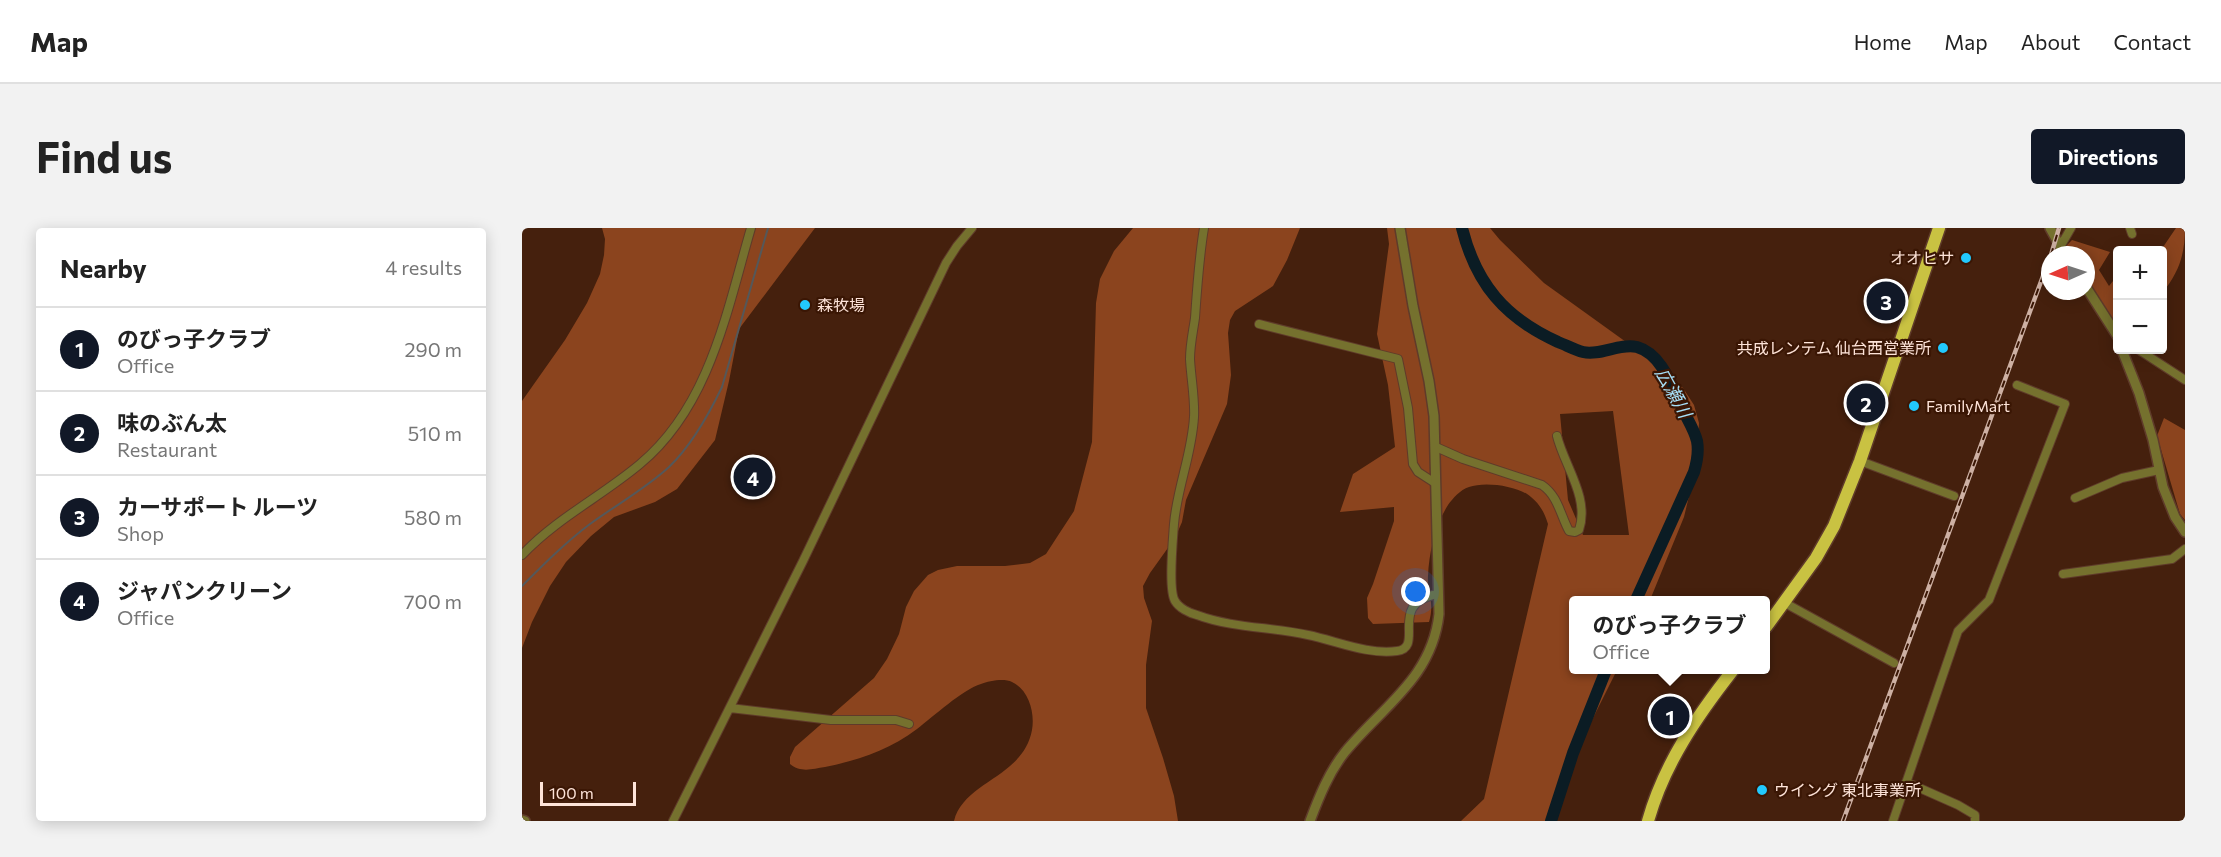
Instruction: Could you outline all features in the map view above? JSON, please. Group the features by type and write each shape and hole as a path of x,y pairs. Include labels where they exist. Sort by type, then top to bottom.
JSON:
{"highway":[{"path":"1770,622 1816,558 1834,526 1860,461 1939,228"},
{"path":"1652,820 1659,787 1680,746 1691,726 1729,674"}],"street":[{"path":"522,555 547,531 638,465 669,434 704,377 718,340 751,228"},
{"path":"672,821 885,394 946,263 972,228"},
{"path":"1204,228 1197,276 1190,358 1194,417 1191,444 1175,507 1171,592 1175,601 1183,609 1223,622 1308,635 1382,652 1400,651 1406,647 1409,642 1409,615 1412,608 1422,598 1438,594"},
{"path":"1310,821 1326,782 1338,762 1411,681 1431,652 1437,633 1436,447 1429,381 1400,228"},
{"path":"2050,228 2060,246"},
{"path":"2065,246 2071,228"},
{"path":"2094,300 2113,329"},
{"path":"1259,324 1398,359 1408,408 1413,464 1418,472 1436,483"},
{"path":"2124,354 2139,393 2153,440 2163,487 2175,517 2185,532"},
{"path":"2145,354 2185,380"},
{"path":"1893,821 1958,631 1989,600 2065,404 2017,385"},
{"path":"1436,447 1463,459 1542,485 1555,499 1569,531 1575,532 1579,530 1581,524 1580,501 1575,480 1557,436"},
{"path":"1860,461 1954,496"},
{"path":"2075,498 2122,478 2159,470"},
{"path":"2063,574 2172,559 2185,549"},
{"path":"1785,603 1894,663"},
{"path":"730,708 831,720 896,720 909,724"},
{"path":"1906,782 1958,805 1975,815 1975,821"}],"shaded area":[{"path":"602,228 815,228 739,329 715,440 677,489 655,502 614,517 591,536 566,562 550,586 522,648 522,401 565,340 587,303 600,274 604,255 605,239"},
{"path":"1133,228 1300,228 1273,286 1235,311 1230,320 1228,333 1231,375 1227,404 1186,500 1182,522 1175,538 1143,586 1144,598 1152,621 1146,665 1146,708 1174,796 1178,821 954,821 960,808 969,797 1017,759 1026,746 1032,730 1031,709 1027,696 1018,686 1005,680 973,687 896,743 873,753 816,769 807,770 794,767 790,764 790,757 795,747 874,678 887,659 899,634 906,607 914,591 928,575 938,570 957,566 1005,566 1030,563 1046,554 1074,511 1092,442 1096,303 1100,279 1114,251"},
{"path":"1387,228 1490,228 1544,283 1633,347 1683,388 1694,405 1699,423 1696,467 1684,517 1652,596 1569,596 1569,674 1615,674 1580,744 1550,821 1461,821 1484,799 1548,524 1537,503 1526,493 1501,486 1484,484 1463,490 1448,505 1434,539 1428,576 1431,603 1429,622 1373,624 1368,618 1367,598 1394,521 1394,507 1340,512 1353,474 1395,447 1388,385 1377,334 1389,244","holes":["1613,411 1629,535 1583,535 1568,500 1560,414"]},
{"path":"2176,228 2185,228 2182,254 2177,270 2167,286 2167,246 2164,246"},
{"path":"2072,240 2091,246 2066,246"},
{"path":"2095,247 2110,252 2099,270 2109,286 2113,281 2113,320 2095,293"},
{"path":"2164,418 2185,430 2185,520 2180,514 2157,436"}],"waterway":[{"path":"522,586 581,531 660,475 692,440 722,387 768,228"},
{"name":"広瀬川","path":"1462,228 1475,266 1495,297 1508,310 1539,333 1580,351 1589,353 1630,346 1646,351 1665,372 1692,428 1698,449 1694,472 1638,596"},
{"name":"広瀬川","path":"1551,821 1573,753 1604,674"}],"railway":[{"path":"2054,246 2059,228"},
{"path":"1843,821 2041,282"}],"place":[{"name":"オオヒサ","path":"1966,258"},
{"name":"カーサポート ルーツ","path":"1886,301"},
{"name":"森牧場","path":"805,305"},
{"name":"共成レンテム 仙台西営業所","path":"1943,348"},
{"name":"味のぶん太","path":"1866,403"},
{"name":"FamilyMart","path":"1914,406"},
{"name":"ジャパンクリーン","path":"753,477"},
{"name":"のびっ子クラブ","path":"1670,716"},
{"name":"ウイング 東北事業所","path":"1762,790"}]}
